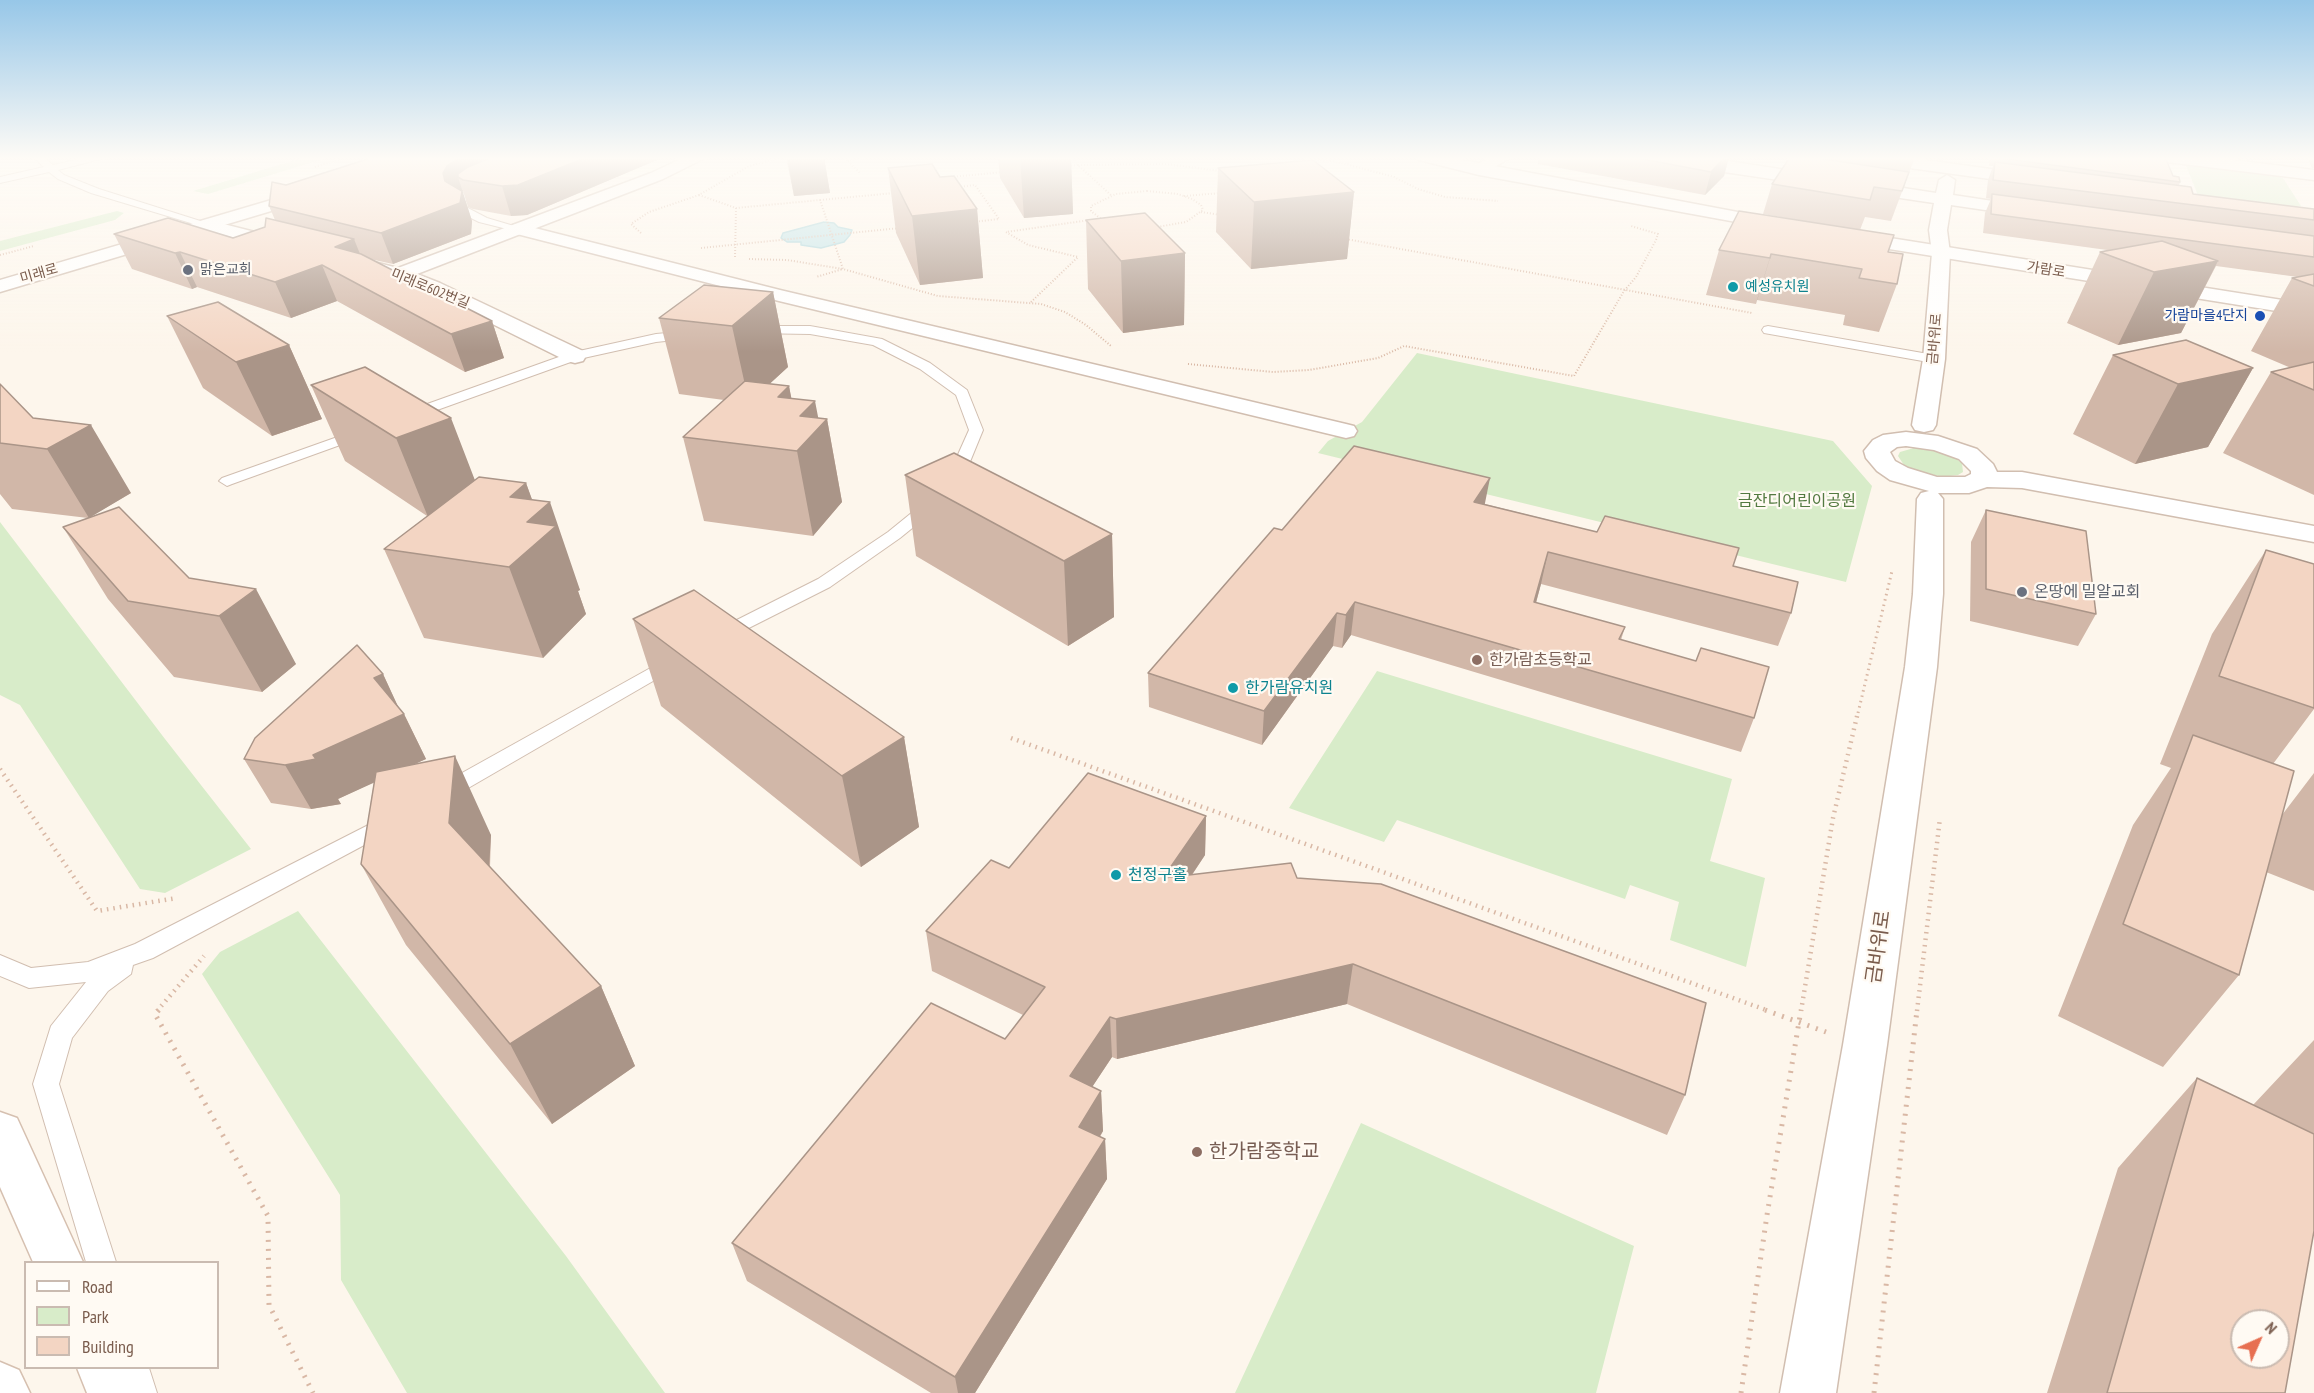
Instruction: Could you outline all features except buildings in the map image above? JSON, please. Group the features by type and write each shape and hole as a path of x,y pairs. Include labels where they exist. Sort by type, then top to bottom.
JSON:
{"street":[{"name":"미래로","path":"0,286 203,222"},
{"path":"399,274 536,222"},
{"path":"1766,222 1794,227"},
{"name":"금바위로","path":"1915,432 1934,359 1941,253 1939,222"},
{"path":"200,223 305,250"},
{"name":"미래로","path":"0,275 200,223"},
{"path":"519,229 1347,431"},
{"name":"가람로","path":"1828,233 1941,253 2314,311"},
{"name":"미래로602번길","path":"337,258 399,274 433,287 575,356"},
{"path":"1981,472 1969,485 1929,487 1886,466 1879,458 1877,451 1882,445 1915,432 1968,454 1981,472 2314,534"},
{"name":"금바위로","path":"1808,1393 1865,1045 1921,667 1928,594 1929,487"},
{"path":"0,1133 57,1261"},
{"path":"104,1369 116,1393"},
{"path":"0,1389 2,1393"}],"lane":[{"path":"491,222 519,229"},
{"path":"425,803 694,649 824,583 894,536 934,502 959,470 975,430 962,393 925,366 877,342 810,330 734,331"},
{"path":"1768,330 1934,359"},
{"path":"227,481 575,356 656,338 700,333"},
{"path":"0,965 29,978 90,972 144,951 405,814"},
{"path":"100,1261 46,1084 60,1034 99,984 144,951"},
{"path":"133,1369 141,1393"}],"path":[{"path":"634,222 631,224 647,237"},
{"path":"736,222 735,257 787,260 843,269 938,296 1041,304 1065,312 1086,325 1104,342 1119,350"},
{"path":"827,222 843,269"},
{"path":"1030,303 1078,257 1028,245 1006,232 1077,222"},
{"path":"1104,222 1151,228 1186,222"},
{"path":"1187,363 1273,372 1309,370 1378,358 1404,346 1574,376 1624,291 1636,277 1658,234 1628,225"},
{"path":"706,252 699,249 910,227"},
{"path":"1342,238 1624,291"},
{"path":"0,255 43,244"},
{"path":"1741,1393 1767,1215 1833,818 1894,562"},
{"path":"1011,738 1835,1035"},
{"path":"0,769 97,911 183,897"},
{"path":"1874,1393 1893,1207 1941,810"},
{"path":"207,952 155,1014 268,1216 269,1305 313,1393"}],"green space":[{"path":"74,222 108,222 0,251 0,241"},
{"name":"금잔디어린이공원","path":"1417,353 1833,441 1872,486 1846,582 1318,453 1328,441 1362,422"},
{"path":"1914,448 1935,450 1955,458 1962,463 1963,472 1942,477 1911,469 1904,465 1898,456 1900,452"},
{"path":"0,522 251,849 165,893 140,889 20,705 0,695"},
{"path":"1377,671 1732,779 1710,861 1765,878 1746,967 1670,940 1679,902 1630,885 1625,899 1397,820 1384,842 1289,808"},
{"path":"298,911 566,1256 665,1393 407,1393 341,1280 340,1195 202,974 220,952"},
{"path":"1361,1123 1634,1246 1596,1393 1235,1393"}],"water":[{"path":"824,222 852,230 844,242 821,248 801,245 801,242 787,242 781,238 783,233"}],"place":[{"name":"맑은교회","path":"188,270"},
{"name":"예성유치원","path":"1733,287"},
{"name":"가람마을4단지","path":"2260,316"},
{"name":"온땅에 밀알교회","path":"2022,592"},
{"name":"한가람초등학교","path":"1477,660"},
{"name":"한가람유치원","path":"1233,688"},
{"name":"천정구홀","path":"1116,875"},
{"name":"한가람중학교","path":"1197,1152"}]}
